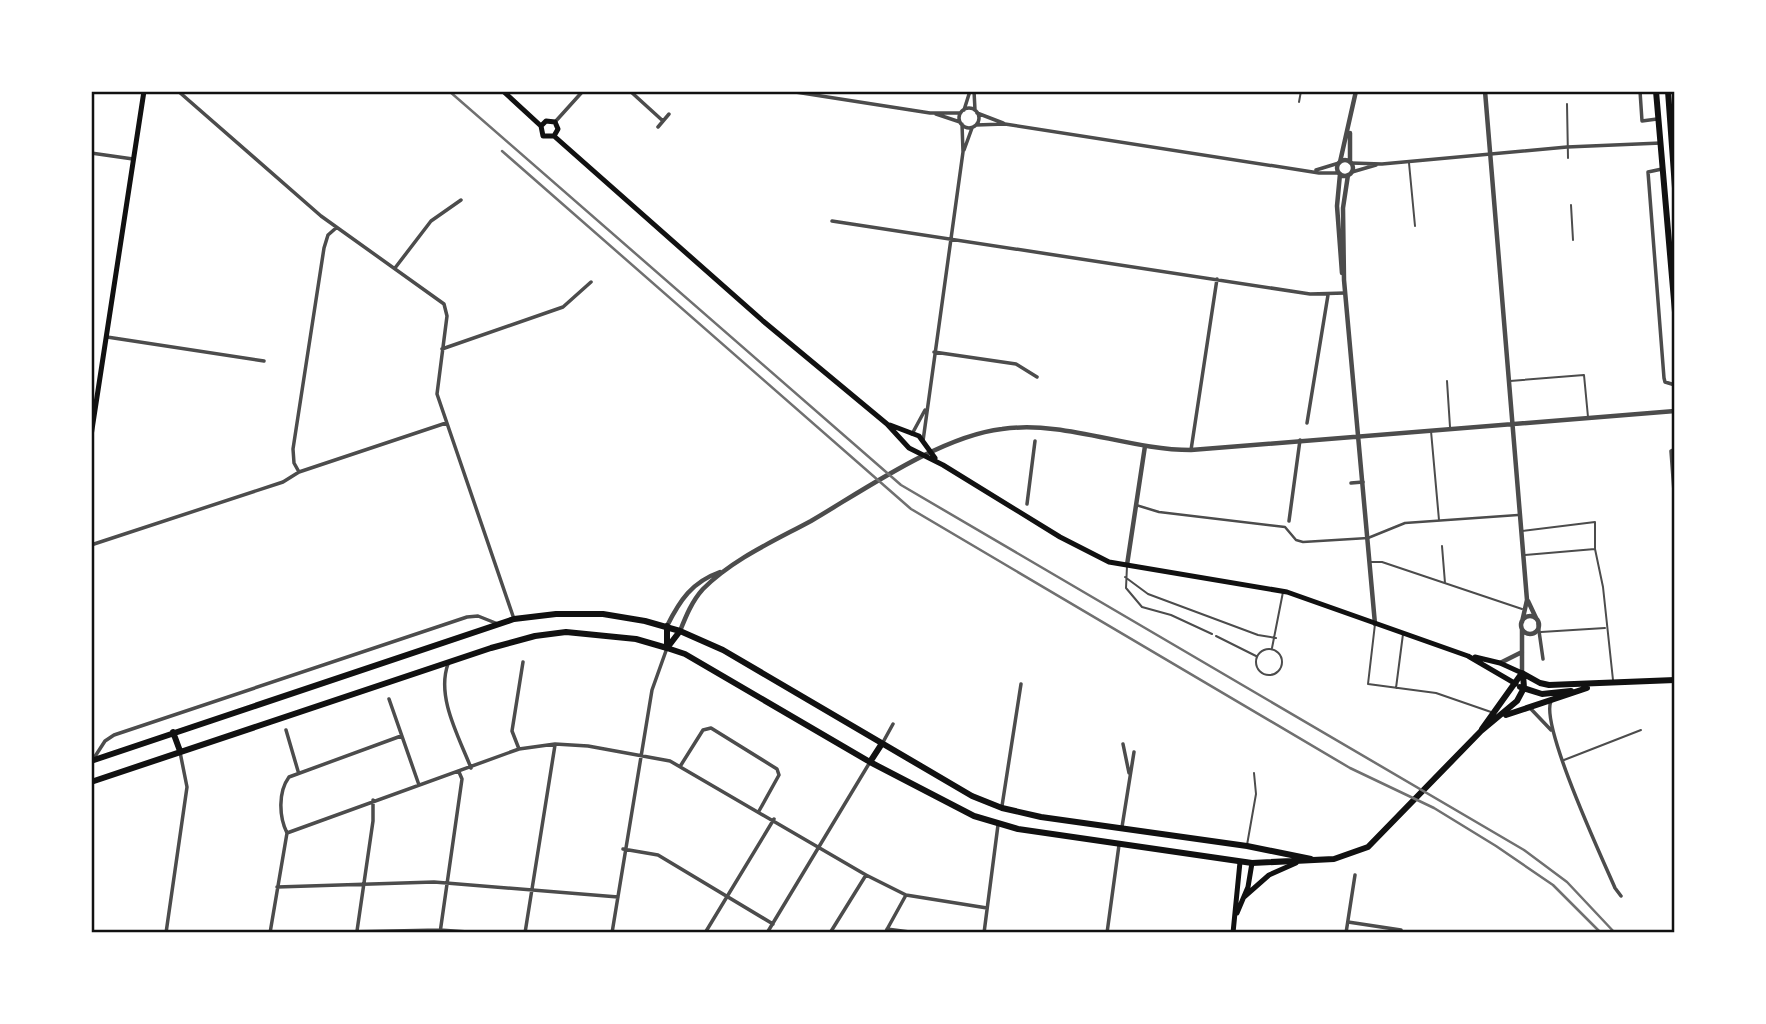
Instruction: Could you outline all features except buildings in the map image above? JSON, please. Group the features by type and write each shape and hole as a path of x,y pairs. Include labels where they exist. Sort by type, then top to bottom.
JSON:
{"main road":[{"path":"91,436 144,91"},
{"path":"502,91 541,126 543,136 554,136 763,321 887,424 909,448 943,465 1097,558 1283,591 1468,656 1500,663 1542,684 1604,685"},
{"path":"1656,91 1675,312"},
{"path":"1668,91 1675,188"},
{"path":"541,126 546,121 555,122 558,129 554,136"},
{"path":"887,424 918,435 943,465"},
{"path":"909,448 907,439 911,434"},
{"path":"909,448 918,450 923,442"},
{"path":"92,760 499,624 514,620 593,613 667,626 723,650 881,745 972,796 1002,808 1041,817 1247,846 1314,860"},
{"path":"667,626 667,648"},
{"path":"667,648 680,631"},
{"path":"91,782 449,662 535,636 566,632 636,639 685,654 928,794 998,825 1240,862 1296,863 1345,858 1371,845 1481,731 1500,718 1520,698 1524,688 1522,674"},
{"path":"1468,656 1524,688 1547,694 1613,684 1675,680"},
{"path":"1481,731 1522,674"},
{"path":"1500,718 1587,688"},
{"path":"173,732 180,751"},
{"path":"870,762 881,745"},
{"path":"998,825 1002,808"},
{"path":"1119,845 1122,827"},
{"path":"1233,933 1240,862 1247,846"},
{"path":"1235,916 1244,897 1252,863 1247,846"},
{"path":"1244,897 1269,874 1296,863"}],"street":[{"path":"178,91 337,227 444,304 447,316 436,388 514,620"},
{"path":"555,122 583,91"},
{"path":"629,91 663,121"},
{"path":"789,91 930,113 974,126 1005,124 1314,170 1350,174 1382,164"},
{"path":"923,442 926,404 963,152 962,111 972,91"},
{"path":"963,152 974,126 976,112 972,91"},
{"path":"1344,280 1339,263 1339,173 1356,91"},
{"path":"1485,91 1527,600 1522,625 1522,674"},
{"path":"1640,91 1642,121 1659,119"},
{"path":"930,113 976,112 1005,124"},
{"path":"658,127 669,114"},
{"path":"1350,129 1350,174 1343,208 1344,280 1360,434 1375,624"},
{"path":"1314,170 1340,162 1382,164 1567,147 1661,143"},
{"path":"91,153 133,159"},
{"path":"1663,169 1648,172 1664,377 1665,382 1675,385"},
{"path":"396,268 431,221 461,200"},
{"path":"832,221 1328,295 1345,293"},
{"path":"299,472 292,455 297,422 324,248 328,235 337,227"},
{"path":"1191,450 1217,279"},
{"path":"442,349 563,307 591,282"},
{"path":"1307,423 1328,295"},
{"path":"106,336 264,361"},
{"path":"934,352 1018,364 1037,377"},
{"path":"911,434 918,427 926,404"},
{"path":"667,626 678,604 698,582 724,570 864,490 966,438 1002,428 1059,430 1145,446 1191,450 1360,434 1675,411"},
{"path":"91,545 283,482 299,472 446,423"},
{"path":"1285,527 1289,521 1300,440"},
{"path":"1027,504 1035,441"},
{"path":"1127,565 1145,446"},
{"path":"1675,449 1671,451 1675,505"},
{"path":"1350,483 1363,482"},
{"path":"1295,486 1304,486"},
{"path":"1136,505 1158,512 1285,527 1296,540 1303,542 1368,538 1405,523 1518,515"},
{"path":"680,631 697,596 724,570"},
{"path":"1527,600 1537,622 1543,659"},
{"path":"92,760 107,739 135,728 467,617 478,616 499,624"},
{"path":"1522,625 1528,616 1537,622"},
{"path":"1522,625 1533,633 1537,622"},
{"path":"612,933 652,690 667,648"},
{"path":"1500,663 1522,652"},
{"path":"449,662 443,677 450,712 471,768"},
{"path":"519,750 512,731 523,662"},
{"path":"1002,808 1021,684"},
{"path":"389,699 419,785"},
{"path":"1552,700 1549,710 1552,731 1616,890 1621,896"},
{"path":"1524,708 1536,712 1552,731"},
{"path":"881,745 893,724"},
{"path":"681,765 703,730 711,728 777,769 779,775 759,811"},
{"path":"286,730 298,771"},
{"path":"270,933 287,832 281,817 283,793 289,777 298,771 401,736"},
{"path":"525,933 555,744"},
{"path":"287,832 519,750 555,744 616,749 681,765 866,875 906,895 987,908"},
{"path":"1123,744 1130,779"},
{"path":"166,933 187,788 180,751"},
{"path":"1122,827 1134,752"},
{"path":"767,933 870,762"},
{"path":"440,931 462,779 459,772"},
{"path":"357,932 373,800"},
{"path":"705,933 774,819"},
{"path":"984,933 998,825"},
{"path":"1107,933 1119,845"},
{"path":"624,849 658,855 773,924"},
{"path":"830,933 866,875"},
{"path":"1346,933 1355,875"},
{"path":"277,887 449,883 618,897"},
{"path":"906,895 886,931 917,933"},
{"path":"1348,922 1401,930"},
{"path":"296,933 482,933"}],"lane":[{"path":"1299,102 1301,91"},
{"path":"1567,104 1568,158"},
{"path":"1409,162 1415,226"},
{"path":"1571,205 1573,240"},
{"path":"1508,381 1584,375 1588,418"},
{"path":"1447,381 1450,428"},
{"path":"1430,430 1439,521"},
{"path":"1520,531 1595,523 1595,550 1604,587 1613,684"},
{"path":"1442,546 1445,584"},
{"path":"1524,555 1595,550"},
{"path":"1370,562 1382,562 1525,610"},
{"path":"1127,565 1126,590 1142,607 1171,615 1212,634"},
{"path":"1125,577 1148,594 1258,635 1276,638"},
{"path":"1272,649 1283,591"},
{"path":"1375,624 1368,684 1436,693 1492,713"},
{"path":"1539,632 1606,628"},
{"path":"1396,688 1403,633"},
{"path":"1216,636 1257,656"},
{"path":"1272,649 1279,654 1282,662 1275,674 1266,675 1259,670 1257,656 1272,649"},
{"path":"1563,761 1641,730"},
{"path":"1247,846 1256,792 1254,773"}],"railway":[{"path":"449,91 901,485 1524,850 1567,882 1615,933"},
{"path":"502,151 911,509 1350,768 1434,808 1496,846 1553,885 1601,933"}]}
